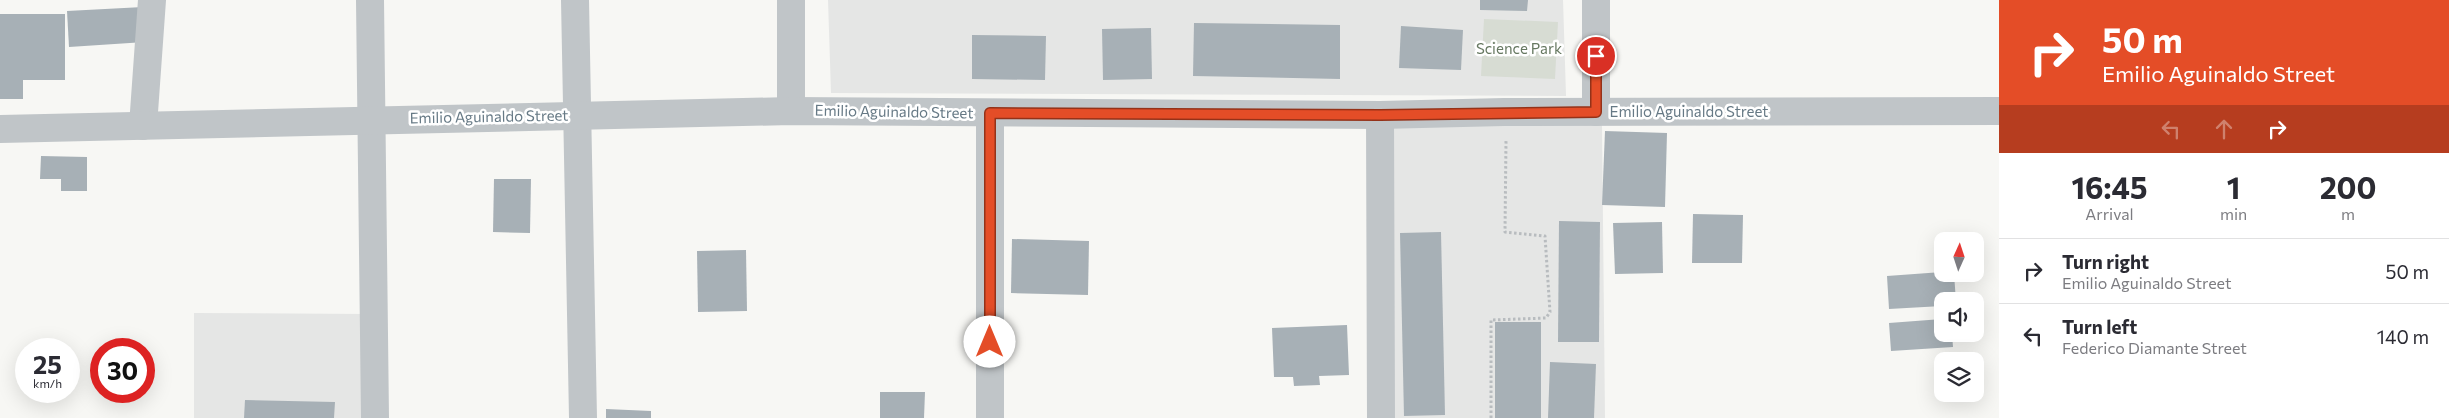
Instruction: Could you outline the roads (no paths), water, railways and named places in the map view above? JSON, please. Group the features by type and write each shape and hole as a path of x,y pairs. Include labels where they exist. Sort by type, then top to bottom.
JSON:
{"street":[{"path":"143,126 152,0"},
{"path":"370,0 375,418"},
{"path":"575,0 583,418"},
{"path":"790,0 791,111"},
{"path":"1596,0 1596,112"},
{"name":"Emilio Aguinaldo Street","path":"0,129 372,119 791,111 1380,115 1504,112 1999,110"},
{"path":"990,113 990,418"},
{"path":"1380,115 1381,418"}],"park label":[{"name":"Science Park","path":"1519,49"}]}
